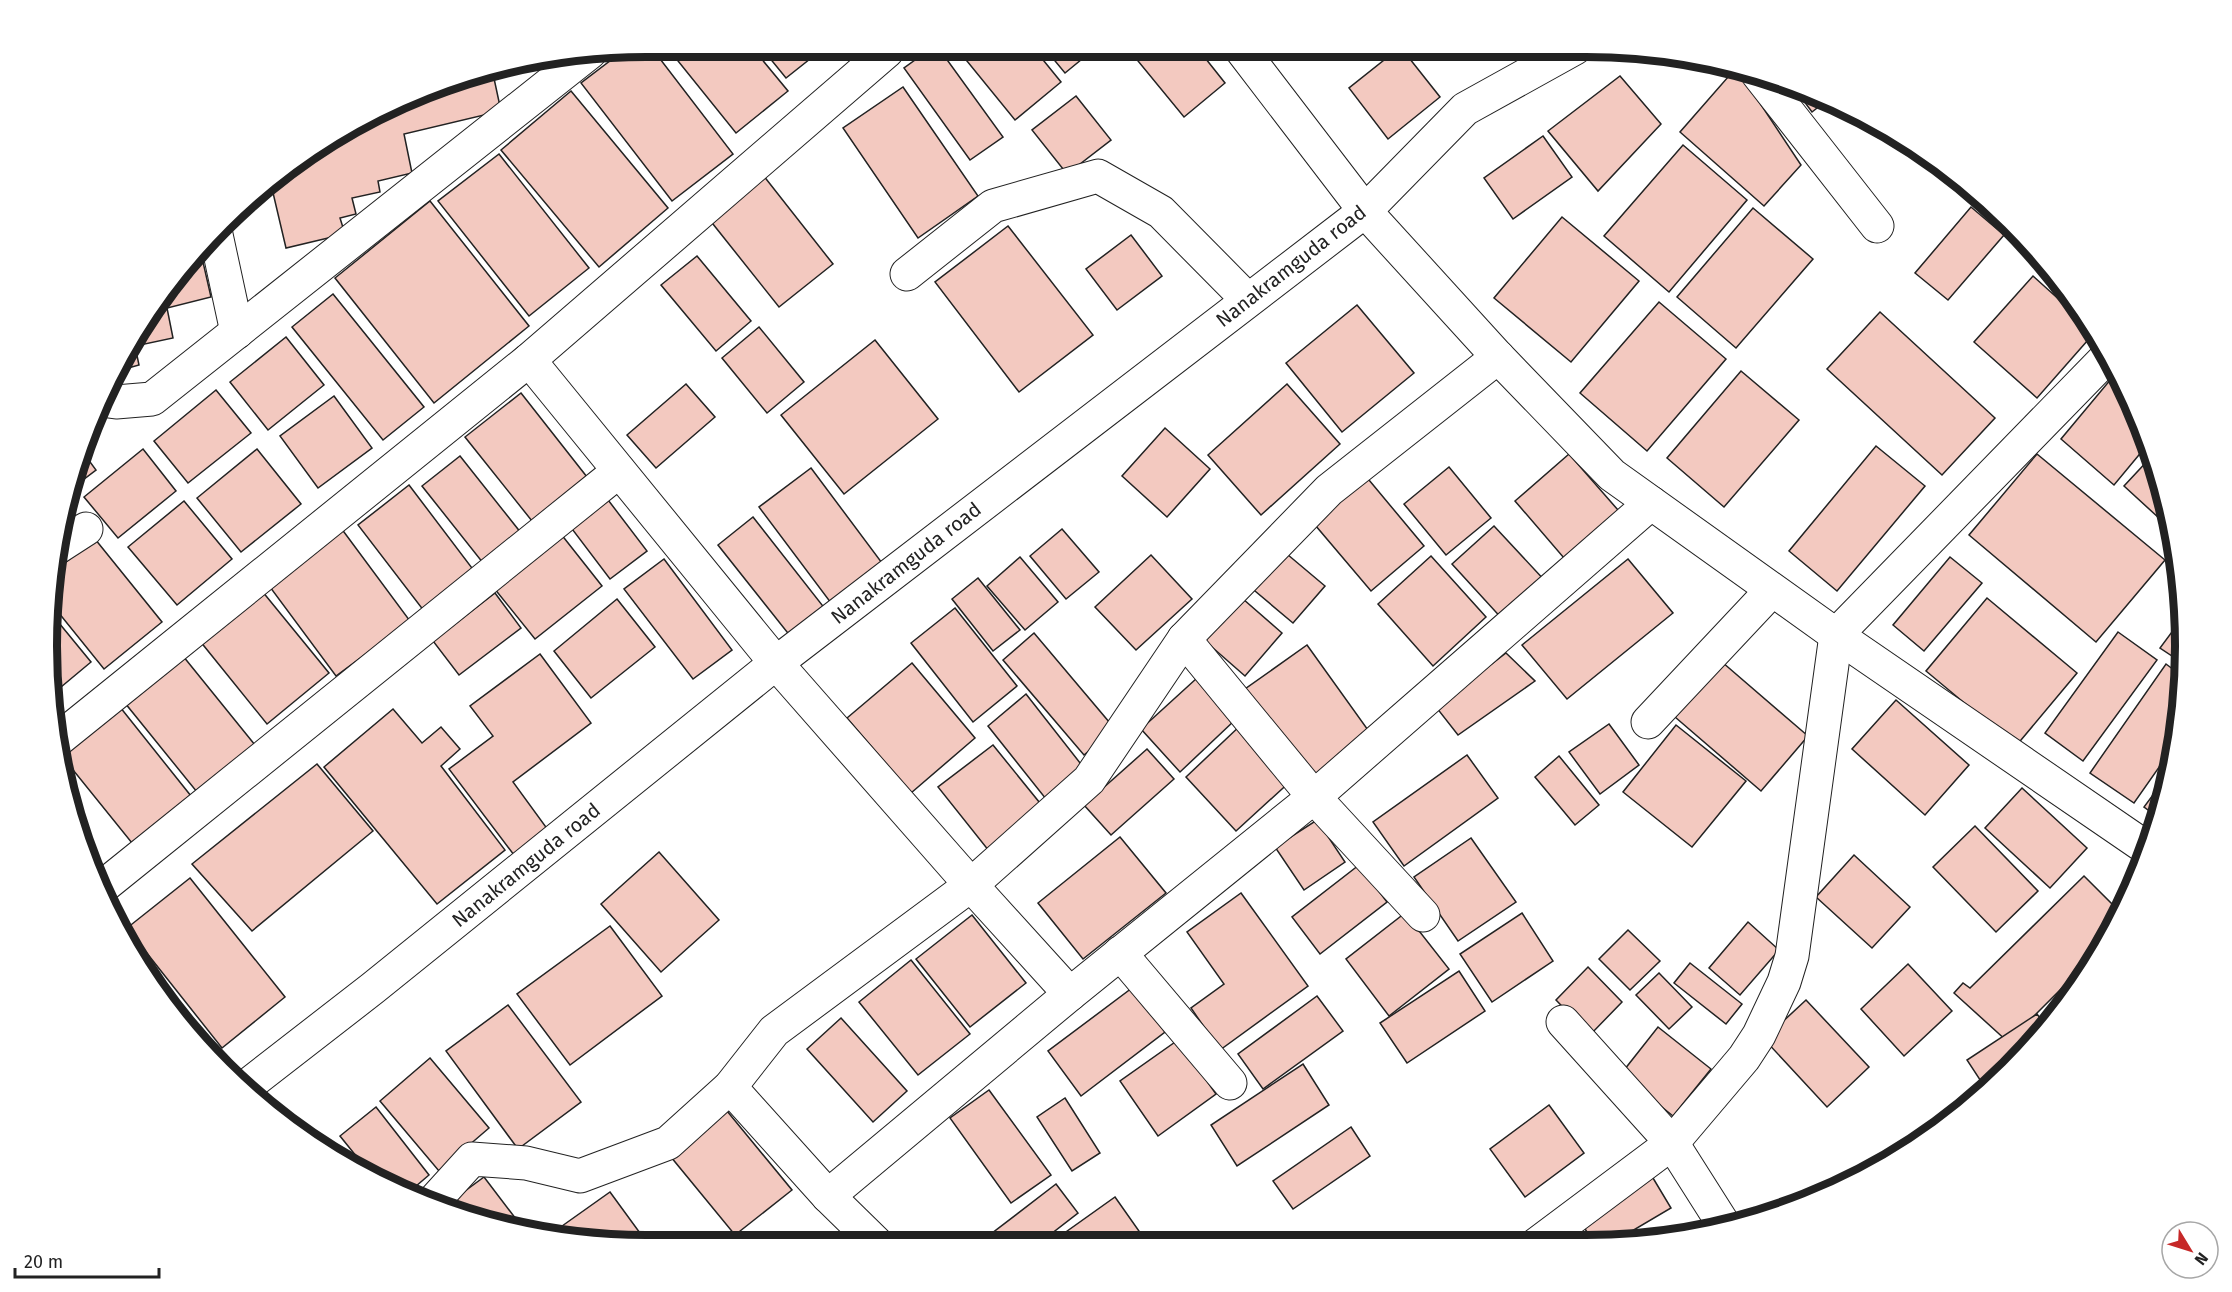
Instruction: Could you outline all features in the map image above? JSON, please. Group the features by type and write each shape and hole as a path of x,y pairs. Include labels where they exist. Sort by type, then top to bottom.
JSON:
{"street":[{"path":"64,735 529,360 880,57"},
{"path":"1247,57 1365,211 1498,357 1612,476 1836,635 2141,844"},
{"name":"Nanakramguda road","path":"251,1083 373,988 776,663 1365,211 1465,109 1559,57"},
{"path":"111,401 152,399 579,61"},
{"path":"1767,86 1877,226"},
{"path":"907,274 993,206 1098,176 1161,212 1248,300"},
{"path":"218,243 237,332"},
{"path":"438,1197 472,1159 526,1163 580,1176 668,1143 730,1087 774,1031 971,885 1089,780 1184,639 1329,490 1498,357"},
{"path":"529,360 657,520 776,663 1070,994"},
{"path":"1549,1235 1672,1143 1744,1058 1759,1035 1785,982 1796,934 1836,635 2102,362"},
{"path":"107,883 619,471"},
{"path":"828,1196 1070,994 1314,797 1651,503"},
{"path":"66,542 86,529"},
{"path":"1648,722 1772,590"},
{"path":"1184,639 1314,797 1423,915"},
{"path":"1120,953 1230,1083"},
{"path":"1563,1022 1672,1143 1720,1219"},
{"path":"730,1087 828,1196 868,1235"}],"building":[{"path":"659,57 733,154 672,201 581,83 614,58"},
{"path":"675,57 760,57 788,91 736,133"},
{"path":"769,57 812,57 786,78"},
{"path":"919,57 945,57 1003,137 970,160 904,68"},
{"path":"964,57 1041,57 1061,82 1015,120"},
{"path":"1052,57 1084,57 1065,73"},
{"path":"1135,57 1204,57 1225,83 1184,117"},
{"path":"1388,57 1408,57 1440,97 1388,139 1349,88"},
{"path":"1730,75 1738,77 1744,79 1801,165 1764,206 1680,132"},
{"path":"1620,76 1661,124 1598,191 1548,131"},
{"path":"494,77 501,111 404,134 412,173 378,181 380,192 352,198 356,214 340,218 345,234 286,248 273,191 287,179 351,136 385,118 457,88"},
{"path":"903,87 978,196 918,238 843,128"},
{"path":"571,91 668,208 599,267 501,150"},
{"path":"1076,96 1111,140 1067,174 1032,130"},
{"path":"1802,98 1820,106 1812,112"},
{"path":"1543,136 1572,177 1513,219 1484,178"},
{"path":"1683,145 1747,200 1669,292 1604,236"},
{"path":"499,154 589,268 529,316 438,201"},
{"path":"763,175 833,264 779,307 709,219"},
{"path":"430,201 529,326 434,403 335,278"},
{"path":"1971,207 2004,235 1948,300 1915,273"},
{"path":"1753,208 1813,259 1736,348 1677,297"},
{"path":"1562,217 1639,281 1571,362 1494,298"},
{"path":"1008,226 1093,335 1019,392 935,282"},
{"path":"1131,235 1162,276 1117,310 1086,269"},
{"path":"697,256 751,321 716,351 661,285"},
{"path":"202,259 211,297 167,308 173,338 140,345 179,287"},
{"path":"2033,276 2067,307 2088,339 2037,398 1974,342"},
{"path":"333,294 424,407 383,440 292,327"},
{"path":"1659,302 1726,359 1647,451 1580,393"},
{"path":"1357,305 1414,373 1342,432 1286,363"},
{"path":"1880,312 1995,418 1942,475 1827,369"},
{"path":"759,327 804,382 767,413 722,358"},
{"path":"286,337 324,385 268,430 230,382"},
{"path":"875,340 938,419 844,494 781,415"},
{"path":"136,351 139,365 127,368"},
{"path":"1741,371 1799,420 1724,507 1667,458"},
{"path":"2111,379 2142,451 2114,485 2061,439"},
{"path":"686,384 715,417 656,468 627,435"},
{"path":"1287,384 1340,444 1261,515 1208,455"},
{"path":"216,390 251,433 188,483 154,441"},
{"path":"521,393 587,477 532,521 465,437"},
{"path":"334,396 372,448 318,488 280,436"},
{"path":"1165,428 1210,469 1167,517 1122,476"},
{"path":"1876,446 1925,486 1837,591 1789,551"},
{"path":"143,449 176,491 118,538 84,497"},
{"path":"257,449 301,504 241,552 197,498"},
{"path":"1569,454 1625,518 1570,565 1515,501"},
{"path":"2037,454 2165,560 2096,642 1969,535"},
{"path":"460,456 525,538 487,568 422,486"},
{"path":"88,459 96,470 81,482"},
{"path":"2146,463 2161,520 2124,486"},
{"path":"1449,467 1491,518 1446,555 1404,504"},
{"path":"811,468 888,571 837,611 759,507"},
{"path":"1364,474 1424,546 1371,591 1310,519"},
{"path":"409,485 475,572 424,611 358,525"},
{"path":"602,492 647,551 610,579 566,521"},
{"path":"184,501 232,559 177,605 128,547"},
{"path":"753,517 826,610 791,637 718,545"},
{"path":"1494,526 1547,583 1505,622 1452,564"},
{"path":"341,528 410,621 336,676 267,583"},
{"path":"557,529 602,586 535,639 490,583"},
{"path":"1062,529 1099,572 1066,599 1030,556"},
{"path":"95,539 162,622 104,669 58,612 63,565"},
{"path":"1281,549 1325,586 1293,623 1249,586"},
{"path":"1151,555 1192,599 1136,650 1095,607"},
{"path":"1431,556 1486,617 1433,666 1378,604"},
{"path":"1020,557 1058,602 1025,630 987,586"},
{"path":"1950,557 1982,583 1924,651 1893,625"},
{"path":"664,559 732,650 693,679 624,589"},
{"path":"1628,559 1673,613 1567,699 1522,645"},
{"path":"978,578 1020,630 993,651 952,599"},
{"path":"262,591 329,673 267,724 200,641"},
{"path":"1235,592 1282,633 1245,676 1197,634"},
{"path":"495,593 521,628 459,675 433,641"},
{"path":"1987,598 2077,673 2016,746 1926,671"},
{"path":"617,599 655,647 591,698 554,651"},
{"path":"955,608 1017,686 973,722 911,643"},
{"path":"58,621 91,662 58,689"},
{"path":"2175,628 2175,658 2160,648"},
{"path":"2118,632 2157,660 2083,761 2045,733"},
{"path":"1034,633 1115,729 1084,755 1003,660"},
{"path":"1307,645 1373,737 1311,782 1245,689"},
{"path":"1506,653 1535,681 1458,735 1436,707"},
{"path":"540,654 591,723 513,782 551,834 517,859 449,769 493,736 470,706"},
{"path":"183,656 255,745 197,792 125,703"},
{"path":"1722,662 1808,736 1761,791 1675,717"},
{"path":"912,663 975,738 911,793 847,718"},
{"path":"2166,664 2174,670 2164,760 2134,803 2090,773"},
{"path":"1197,678 1235,720 1180,772 1141,729"},
{"path":"1026,694 1084,768 1046,799 988,726"},
{"path":"1896,700 1969,765 1925,815 1852,749"},
{"path":"120,707 191,796 132,843 69,765 66,751"},
{"path":"393,709 422,743 441,727 460,749 441,766 505,850 437,904 324,767"},
{"path":"1243,723 1294,778 1236,831 1186,777"},
{"path":"1609,724 1639,765 1600,794 1569,752"},
{"path":"1676,725 1746,781 1692,847 1623,792"},
{"path":"993,745 1048,813 993,856 938,787"},
{"path":"1147,749 1174,779 1111,835 1084,805"},
{"path":"1467,755 1498,798 1404,866 1373,822"},
{"path":"1559,756 1599,805 1575,825 1535,777"},
{"path":"317,764 373,831 252,931 192,864"},
{"path":"2022,788 2087,848 2050,888 1985,828"},
{"path":"2157,789 2151,812 2144,807"},
{"path":"1317,820 1345,862 1304,890 1275,847"},
{"path":"1975,826 2038,891 1996,932 1933,867"},
{"path":"1120,837 1166,893 1083,959 1038,903"},
{"path":"1471,838 1516,902 1458,941 1414,877"},
{"path":"659,852 719,920 661,972 601,904"},
{"path":"1854,855 1910,907 1872,948 1816,897"},
{"path":"1359,865 1387,902 1320,954 1292,917"},
{"path":"2084,876 2114,906 2073,977 2008,1042 1954,993 1963,983 1970,988"},
{"path":"190,878 285,997 222,1048 135,938 129,927"},
{"path":"1241,893 1308,986 1220,1050 1191,1008 1224,984 1187,932"},
{"path":"1405,913 1449,969 1389,1016 1346,959"},
{"path":"1522,913 1553,961 1492,1002 1460,954"},
{"path":"972,915 1026,983 970,1027 916,959"},
{"path":"1748,922 1779,950 1740,995 1709,968"},
{"path":"610,926 662,996 570,1065 517,994"},
{"path":"1628,930 1660,961 1630,990 1599,959"},
{"path":"911,960 970,1034 918,1075 859,1002"},
{"path":"1690,963 1742,1004 1726,1024 1674,983"},
{"path":"1908,964 1952,1011 1904,1056 1861,1009"},
{"path":"1588,967 1622,1002 1590,1035 1556,1000"},
{"path":"1459,971 1485,1011 1407,1063 1380,1023"},
{"path":"1659,973 1692,1007 1669,1029 1636,995"},
{"path":"1132,988 1165,1032 1081,1096 1048,1051"},
{"path":"1317,996 1343,1031 1263,1089 1238,1054"},
{"path":"1806,1000 1869,1067 1827,1107 1764,1039"},
{"path":"508,1005 581,1102 518,1149 446,1051"},
{"path":"2037,1014 2041,1019 1981,1082 1967,1060"},
{"path":"841,1018 907,1091 873,1122 807,1049"},
{"path":"1658,1027 1711,1069 1673,1116 1621,1074"},
{"path":"1178,1040 1216,1094 1158,1136 1120,1081"},
{"path":"430,1058 489,1128 439,1171 380,1101"},
{"path":"1303,1064 1329,1105 1237,1166 1211,1125"},
{"path":"989,1090 1051,1175 1011,1203 950,1118"},
{"path":"1065,1098 1100,1153 1072,1171 1037,1117"},
{"path":"1549,1105 1584,1153 1525,1197 1490,1149"},
{"path":"376,1107 429,1175 415,1187 360,1161 340,1136"},
{"path":"727,1111 792,1190 735,1235 671,1157"},
{"path":"1351,1127 1370,1156 1293,1209 1273,1181"},
{"path":"1650,1173 1671,1208 1625,1234 1589,1235 1578,1217"},
{"path":"484,1177 517,1221 494,1215 451,1202"},
{"path":"1056,1184 1078,1213 1050,1235 990,1235"},
{"path":"610,1192 641,1235 607,1234 559,1228"},
{"path":"1115,1197 1142,1235 1062,1235"}]}
